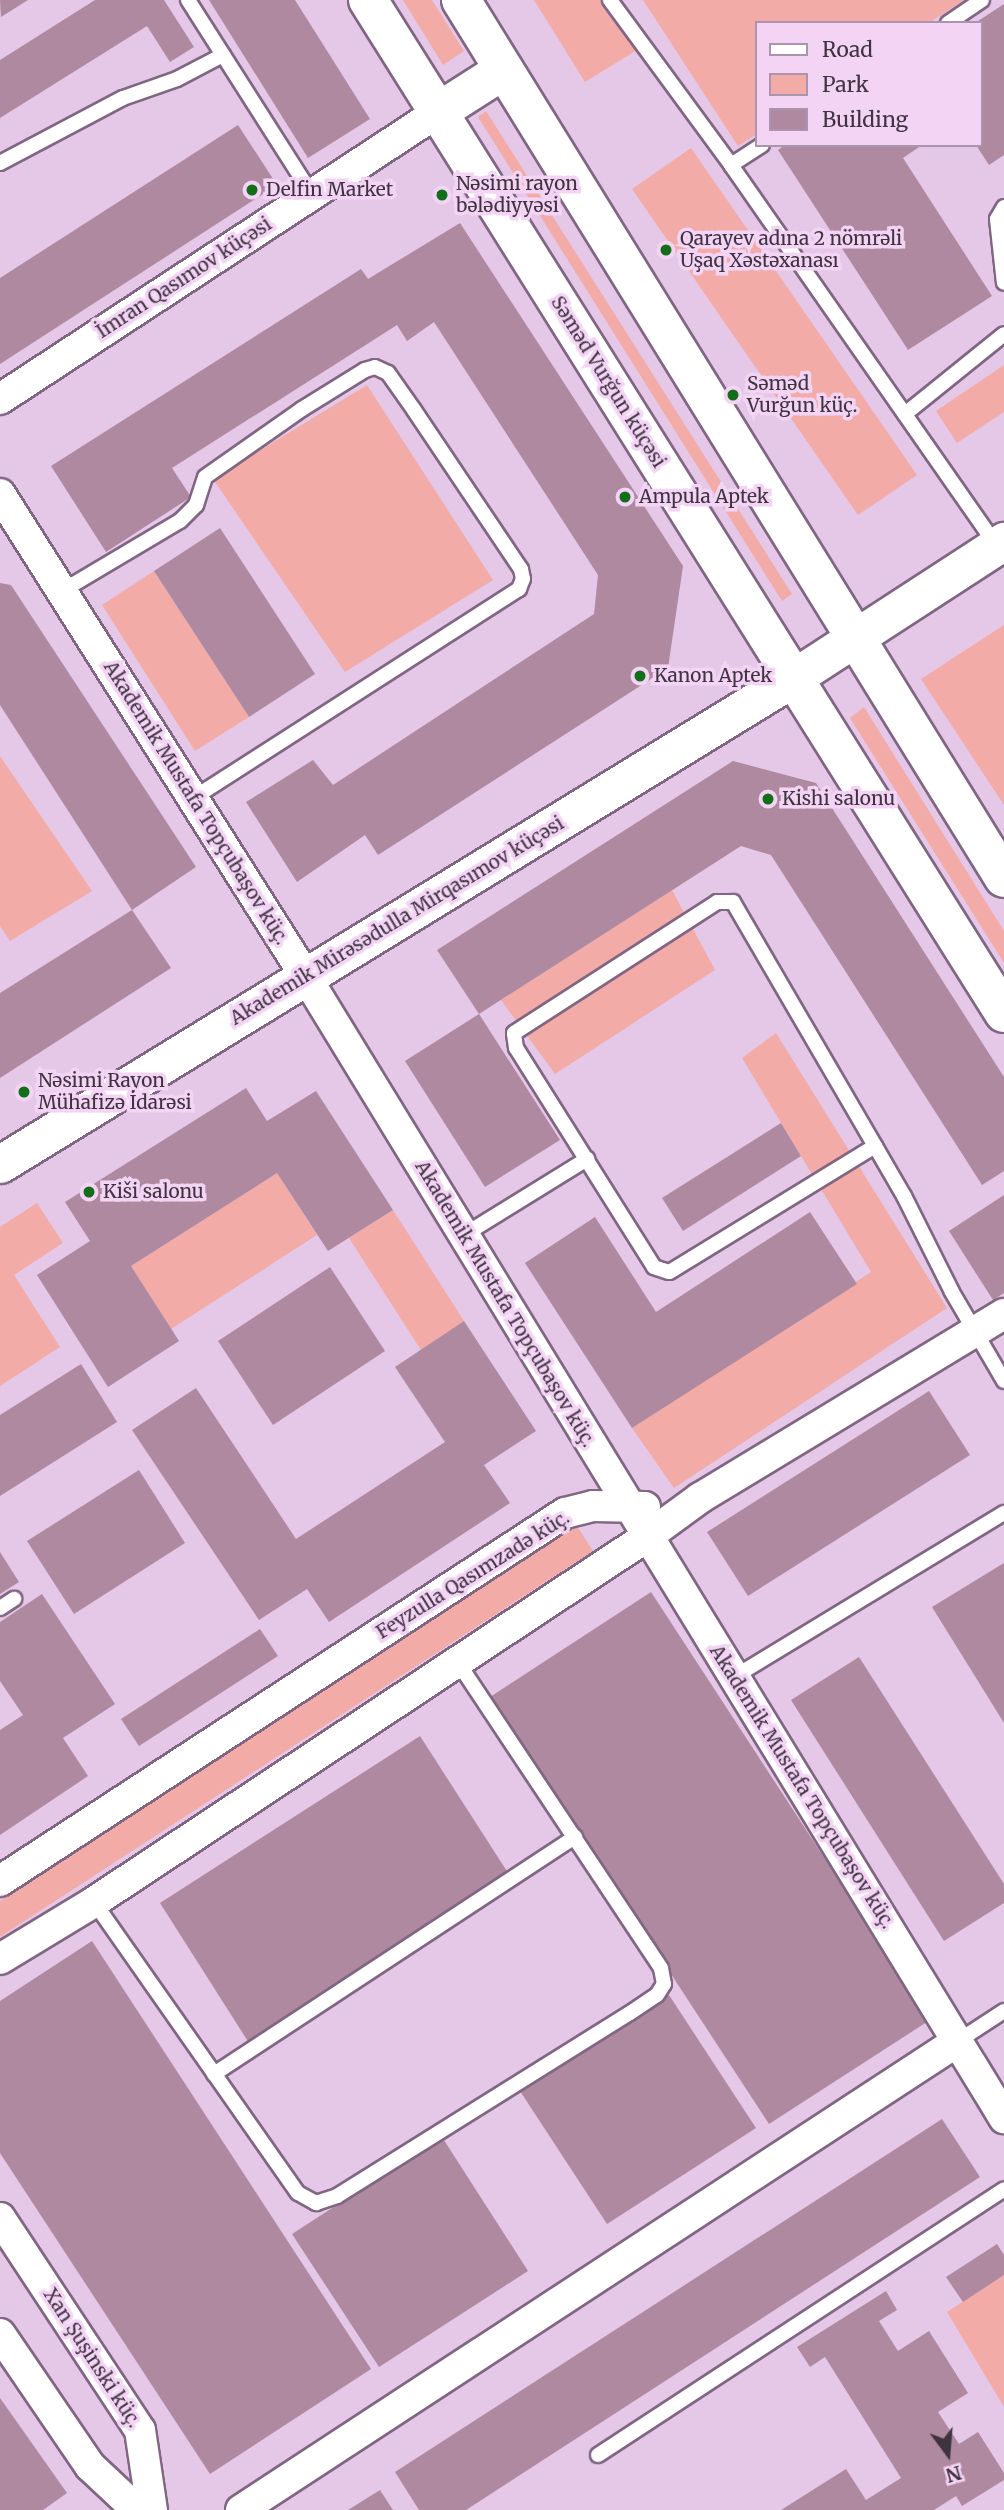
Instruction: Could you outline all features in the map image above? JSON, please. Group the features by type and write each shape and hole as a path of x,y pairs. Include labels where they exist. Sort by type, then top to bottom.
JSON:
{"main road":[{"name":"Səməd Vurğun küçəsi","path":"368,0 1004,1013"},
{"path":"461,0 1004,878"},
{"path":"438,112 504,70"}],"street":[{"name":"İmran Qasımov küçəsi","path":"0,399 438,112"},
{"name":"Akademik Mustafa Topçubaşov küç.","path":"0,494 306,977 1004,2118"},
{"path":"856,638 1000,544"},
{"name":"Akademik Mirəsədulla Mirqasımov küçəsi","path":"0,1164 856,638"},
{"path":"0,1959 94,1902 648,1536 680,1511 1004,1314"},
{"name":"Feyzulla Qasımzadə küç.","path":"0,1881 565,1513 593,1506 628,1505 680,1511"},
{"path":"241,2510 958,2041"},
{"name":"Xan Şuşinski küç.","path":"0,2218 140,2430 152,2510"},
{"path":"0,2334 90,2466 137,2510"}],"lane":[{"path":"188,0 312,195"},
{"path":"610,0 731,165 905,414 1000,544"},
{"path":"951,21 982,0"},
{"path":"0,163 124,99 177,79 223,55"},
{"path":"731,165 759,147"},
{"path":"1004,207 997,219 1004,283"},
{"path":"905,414 1004,334"},
{"path":"62,591 180,521 196,505 205,477 302,409 365,370 375,367 388,373 521,569 523,579 519,589 192,798"},
{"path":"875,1146 669,1272 654,1267 516,1048 514,1033 718,902 733,902 875,1146 1004,1381"},
{"path":"464,1236 587,1159"},
{"path":"734,1677 1004,1513"},
{"path":"0,1608 14,1599"},
{"path":"94,1902 298,2193 316,2203 337,2196 630,2013 657,1995 664,1984 661,1968 457,1661"},
{"path":"214,2074 575,1837"},
{"path":"958,2041 1004,2011"},
{"path":"598,2455 1004,2189"}],"green space":[{"path":"403,0 432,0 464,51 443,65"},
{"path":"534,0 616,0 645,45 585,82"},
{"path":"643,0 964,0 932,21 755,21 755,135 738,146"},
{"path":"486,111 792,594 782,601 478,117"},
{"path":"691,148 917,475 858,515 632,189"},
{"path":"1004,365 1004,412 957,443 936,411"},
{"path":"367,385 493,580 345,672 213,479"},
{"path":"154,571 249,717 195,751 102,605"},
{"path":"1004,625 1004,805 921,679"},
{"path":"864,707 1004,931 1004,963 850,718"},
{"path":"0,756 92,891 10,941 0,926"},
{"path":"672,890 715,970 555,1074 501,1000"},
{"path":"776,1033 947,1308 674,1488 632,1428 871,1272 742,1058"},
{"path":"277,1173 317,1235 171,1329 131,1266"},
{"path":"37,1203 63,1243 14,1275 60,1347 0,1386 0,1227"},
{"path":"393,1210 464,1321 421,1350 349,1238"},
{"path":"577,1526 593,1551 0,1937 0,1901"},
{"path":"1004,2275 1004,2407 947,2312"}],"building":[{"path":"0,0 28,0 1,17"},
{"path":"95,0 164,0 194,47 170,62 147,26 0,118 0,60"},
{"path":"209,0 295,0 370,119 308,158"},
{"path":"1004,4 1004,155 989,165 977,147 983,147 983,21 978,21"},
{"path":"238,125 277,185 0,364 0,278"},
{"path":"782,147 919,147 903,158 992,296 908,350 778,150"},
{"path":"460,223 683,566 668,668 378,855 365,835 297,882 246,802 313,760 333,785 594,614 598,575 434,322 407,341 397,325 172,468 191,497 106,552 51,466 361,269 368,279"},
{"path":"220,528 315,674 249,717 154,571"},
{"path":"0,583 11,585 196,867 132,910 0,705"},
{"path":"733,761 816,783 1004,1077 1004,1171 982,1185 771,855 741,846 479,1014 437,950"},
{"path":"132,910 171,968 0,1078 0,993"},
{"path":"479,1014 560,1140 485,1187 405,1061"},
{"path":"246,1088 267,1121 316,1091 393,1210 328,1251 277,1173 131,1266 179,1341 108,1387 37,1275 90,1241 65,1202"},
{"path":"781,1123 801,1156 683,1231 662,1198"},
{"path":"1004,1195 1004,1293 993,1300 949,1231"},
{"path":"810,1212 857,1284 632,1428 525,1263 595,1217 656,1312"},
{"path":"330,1267 385,1351 273,1425 218,1341"},
{"path":"464,1321 536,1431 484,1465 510,1503 329,1622 307,1589 259,1620 132,1430 196,1388 296,1539 445,1442 395,1367"},
{"path":"81,1364 117,1422 0,1496 0,1415"},
{"path":"929,1391 970,1455 748,1596 707,1532"},
{"path":"139,1470 185,1543 74,1614 27,1541"},
{"path":"0,1552 19,1582 0,1594"},
{"path":"1004,1563 1004,1723 932,1607"},
{"path":"651,1592 930,2020 769,2124 490,1697"},
{"path":"42,1594 115,1704 63,1738 88,1776 0,1835 0,1730 23,1715 0,1681 0,1622"},
{"path":"260,1629 278,1656 139,1746 121,1719"},
{"path":"859,1657 1004,1884 1004,1903 944,1941 791,1700"},
{"path":"420,1736 510,1876 249,2043 160,1903"},
{"path":"92,1941 371,2369 210,2474 0,2153 0,2001"},
{"path":"669,1995 756,2128 607,2224 520,2091"},
{"path":"942,2119 980,2177 466,2510 419,2510 395,2472"},
{"path":"442,2137 528,2271 379,2367 292,2234"},
{"path":"997,2244 1004,2255 1004,2275 963,2302 946,2277"},
{"path":"886,2291 897,2310 879,2321 898,2351 929,2331 968,2393 938,2412 959,2444 978,2432 1004,2473 1004,2480 962,2506 956,2496 934,2510 781,2510 846,2469 866,2500 901,2478 825,2357 810,2367 797,2347"},
{"path":"0,2398 67,2493 43,2510 0,2510"},
{"path":"380,2490 393,2510 348,2510"}],"place":[{"name":"Delfin Market","path":"252,190"},
{"name":"Nəsimi rayon bələdiyyəsi","path":"442,195"},
{"name":"Qarayev adına 2 nömrəli Uşaq Xəstəxanası","path":"666,250"},
{"name":"Səməd Vurğun küç.","path":"733,395"},
{"name":"Ampula Aptek","path":"625,497"},
{"name":"Kanon Aptek","path":"640,676"},
{"name":"Kishi salonu","path":"768,799"},
{"name":"Nəsimi Rayon Mühafizə İdarəsi","path":"24,1092"},
{"name":"Kiši salonu","path":"89,1192"}]}
